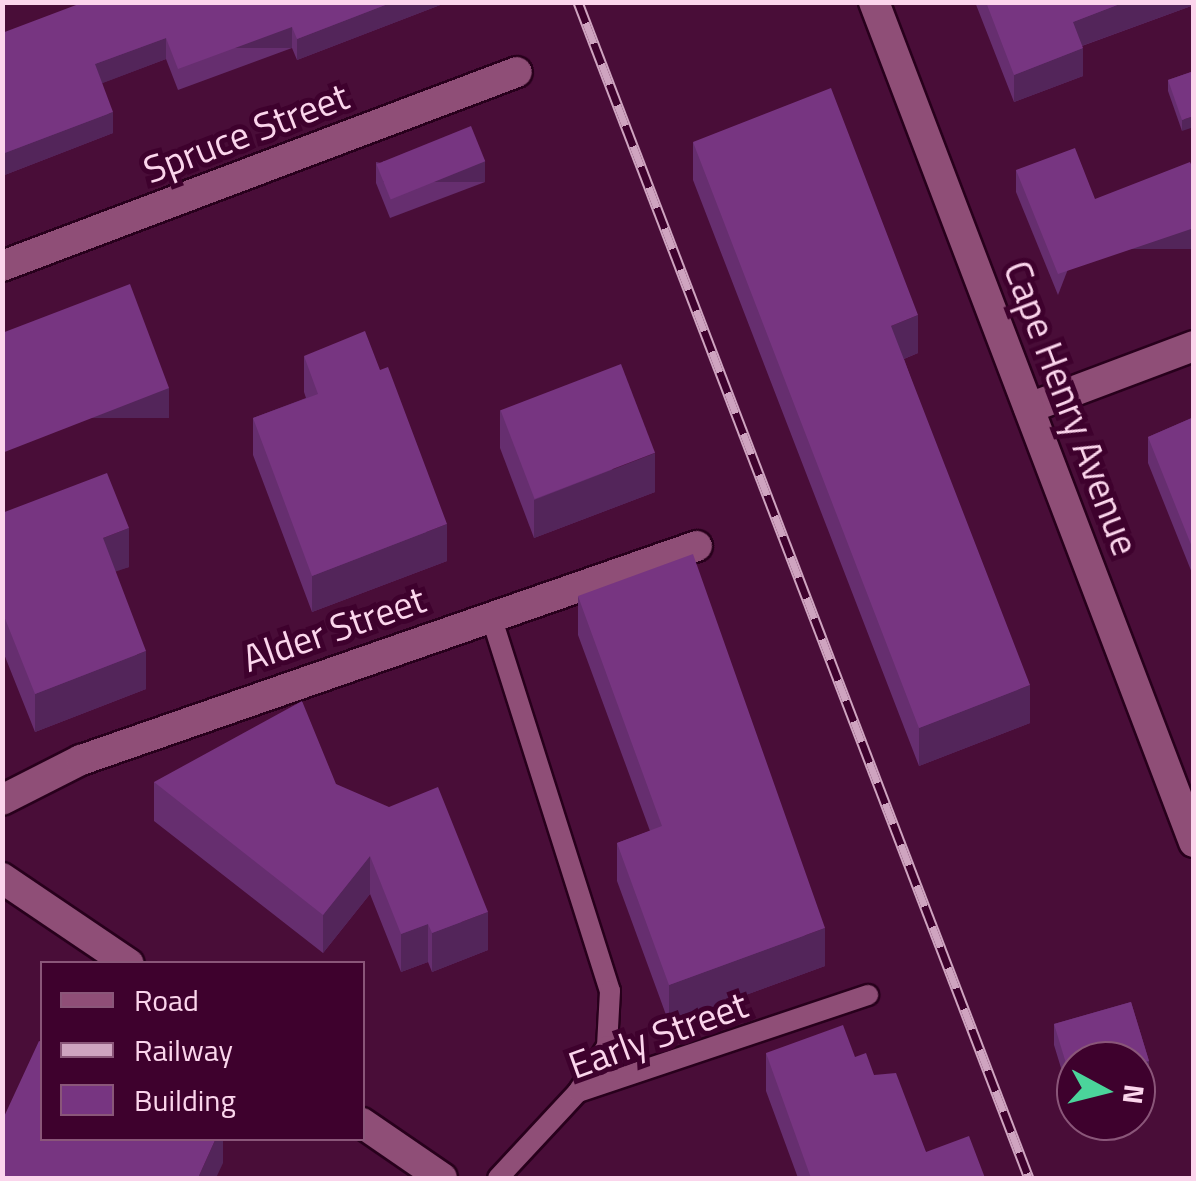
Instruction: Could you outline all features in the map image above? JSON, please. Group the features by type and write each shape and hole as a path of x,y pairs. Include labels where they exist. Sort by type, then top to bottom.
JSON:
{"street":[{"name":"Cape Henry Avenue","path":"874,2 1194,842"},
{"name":"Spruce Street","path":"2,266 518,72"},
{"path":"1028,408 1194,346"},
{"name":"Alder Street","path":"2,800 81,760 697,546"},
{"path":"2,878 126,961"},
{"path":"365,1125 442,1178"}],"lane":[{"path":"492,616 610,991 607,1046 578,1092"},
{"name":"Early Street","path":"498,1178 578,1092 868,995"}],"building":[{"path":"84,2 393,2 297,39 292,27 178,69 166,38 95,64 113,112 2,154 2,33"},
{"path":"986,2 1125,2 1073,22 1083,48 1014,75"},
{"path":"1194,71 1194,116 1182,120 1168,80"},
{"path":"831,88 918,315 891,326 1030,685 919,728 693,142"},
{"path":"471,126 485,161 391,199 376,164"},
{"path":"1075,148 1095,199 1190,162 1194,171 1194,228 1058,274 1016,170"},
{"path":"130,284 169,388 2,453 2,333"},
{"path":"365,331 380,370 388,367 447,524 312,576 253,418 318,394 304,356"},
{"path":"621,364 655,453 535,499 501,410"},
{"path":"1194,417 1194,552 1148,437"},
{"path":"107,473 129,528 103,538 146,651 35,694 2,611 2,513"},
{"path":"693,554 825,928 669,985 617,843 662,826 578,596"},
{"path":"302,701 336,784 389,807 438,787 488,912 432,933 428,924 401,934 370,856 323,915 154,782"},
{"path":"1131,1002 1143,1041 1059,1041 1054,1024"},
{"path":"843,1025 855,1057 866,1053 874,1075 896,1073 926,1152 969,1136 985,1178 811,1178 766,1053"},
{"path":"39,1041 40,1141 215,1141 198,1178 2,1178 2,1121"}],"railway":[{"path":"578,2 1029,1178"}]}
